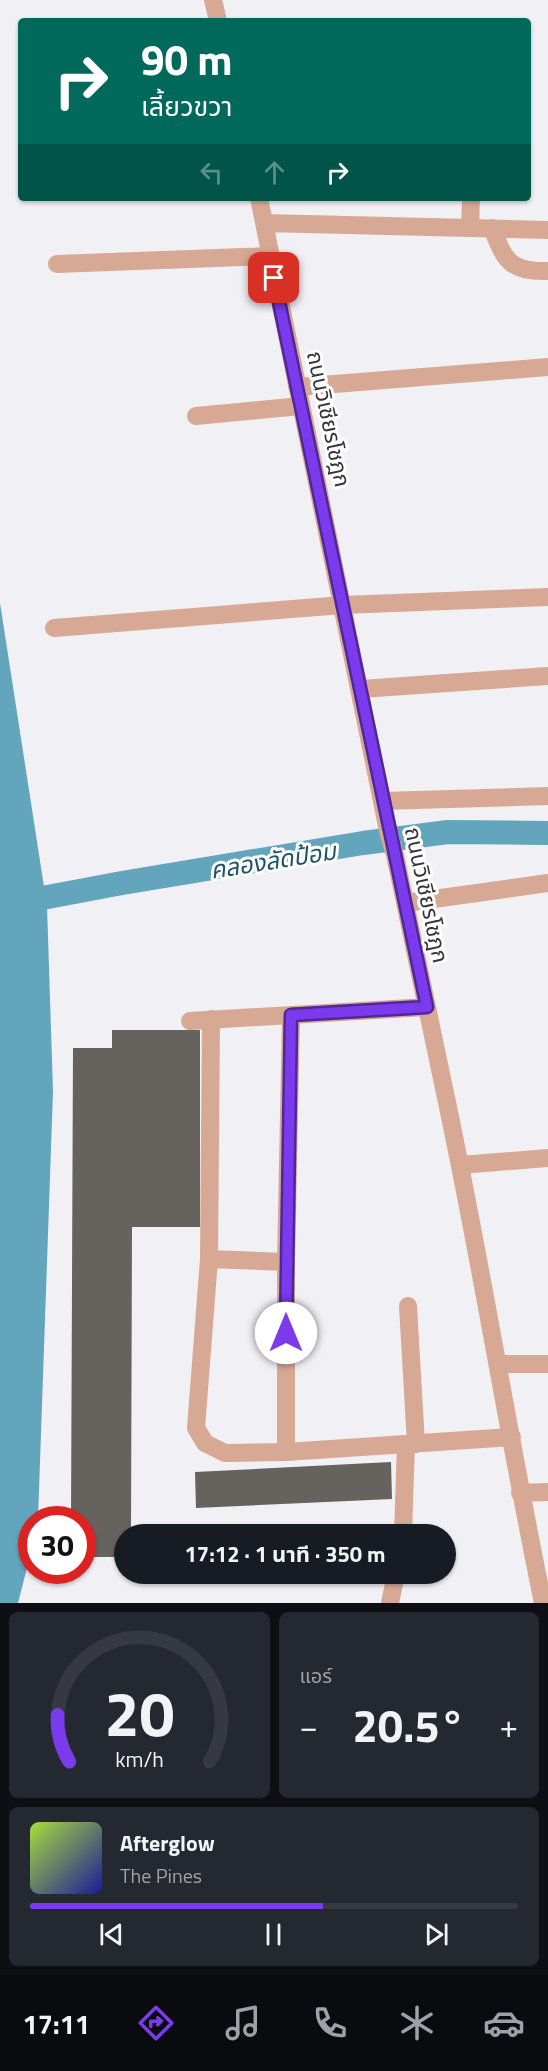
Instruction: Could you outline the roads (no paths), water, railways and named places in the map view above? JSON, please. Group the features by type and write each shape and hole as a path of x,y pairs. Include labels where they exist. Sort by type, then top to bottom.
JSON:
{"street":[{"path":"213,0 217,18"},
{"name":"ถนนวิเชียรโชฎก","path":"260,201 361,689 388,831 460,1165 512,1437 520,1493 540,1552 543,1603"},
{"path":"470,228 471,201"},
{"path":"265,223 548,230"},
{"path":"492,228 504,257 519,269 548,272"},
{"path":"57,264 270,256"},
{"path":"297,387 548,367"},
{"path":"196,416 301,406"},
{"path":"54,628 343,605 548,597"},
{"path":"361,689 548,676"},
{"path":"382,801 548,796"},
{"path":"405,903 548,883"},
{"path":"190,1021 427,1007"},
{"path":"286,1452 286,1262 291,1015"},
{"path":"211,1019 209,1259 196,1428 205,1443 225,1453 286,1452 512,1437"},
{"path":"460,1165 548,1158"},
{"path":"209,1259 286,1262"},
{"path":"404,1524 411,1444 408,1306"},
{"path":"498,1365 548,1364"},
{"path":"520,1493 548,1492"},
{"path":"390,1603 394,1584"}],"water":[{"path":"0,603 47,906 53,1091 38,1506 18,1506 18,1584 23,1584 18,1603 0,1603"}],"waterway":[{"name":"คลองลัดป้อม","path":"0,906 363,843 448,832 548,833"}]}
